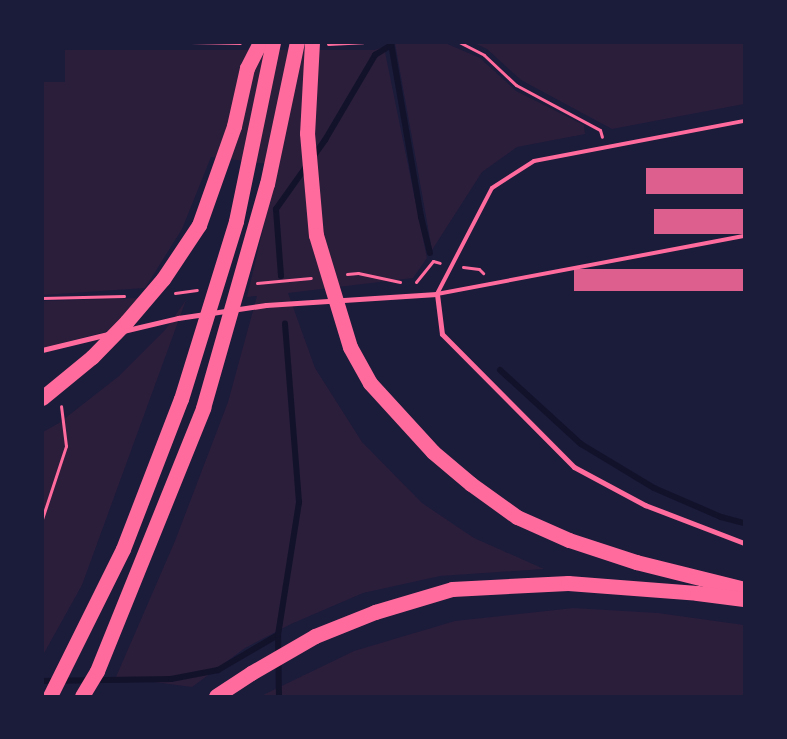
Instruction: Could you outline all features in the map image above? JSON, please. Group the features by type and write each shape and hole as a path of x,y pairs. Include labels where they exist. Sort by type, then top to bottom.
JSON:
{"highway":[{"path":"42,398 92,357 127,321 163,279 199,225 234,126 247,68 260,42"},
{"path":"50,696 124,549 181,400 236,221 273,42"},
{"path":"82,696 97,671 203,408 267,184 297,42"},
{"path":"312,42 308,133 316,234 350,347 370,383 433,452 470,484 517,517 569,540 636,562 744,590"},
{"path":"216,696 251,673 315,636 376,612 452,589 568,583 697,593 744,599"}],"street":[{"path":"42,350 178,318 266,305 436,294 442,334 574,467 645,505 744,543"}],"lane":[{"path":"436,294 492,188 534,161 744,121"},
{"path":"436,294 744,236"}],"path":[{"path":"459,42 484,55 516,85 600,130 604,148"},
{"path":"42,519 66,446 60,401"}],"shaded area":[{"path":"395,43 445,43 480,58 516,91 584,125 585,134 517,147 482,172 432,250"},
{"path":"474,43 744,43 744,104 612,129 521,80 487,49"},
{"path":"384,47 427,258 413,278 288,293 315,368 362,442 422,503 474,538 544,569 440,576 363,593 291,624 245,648 192,687 116,677 175,541 228,402 257,296 247,297 278,165 211,157 182,229 145,288 43,295 43,82 65,82 65,50 374,50"},
{"path":"140,298 113,330 43,348 43,301"},
{"path":"186,300 82,585 43,655 43,432 59,423 119,376 165,330"},
{"path":"573,608 658,613 744,625 744,696 261,696 354,651 455,621"}],"building":[{"path":"646,168 744,168 744,194 646,194"},
{"path":"654,209 744,209 744,234 654,234"},
{"path":"574,269 744,269 744,291 574,291"}],"waterway":[{"path":"391,43 421,217 430,253"},
{"path":"281,276 276,209 325,140 375,55 391,45"},
{"path":"279,696 278,635 299,502 285,324"},
{"path":"500,370 581,444 654,488 721,517 744,523"},
{"path":"42,681 171,679 218,670 278,635"}]}
